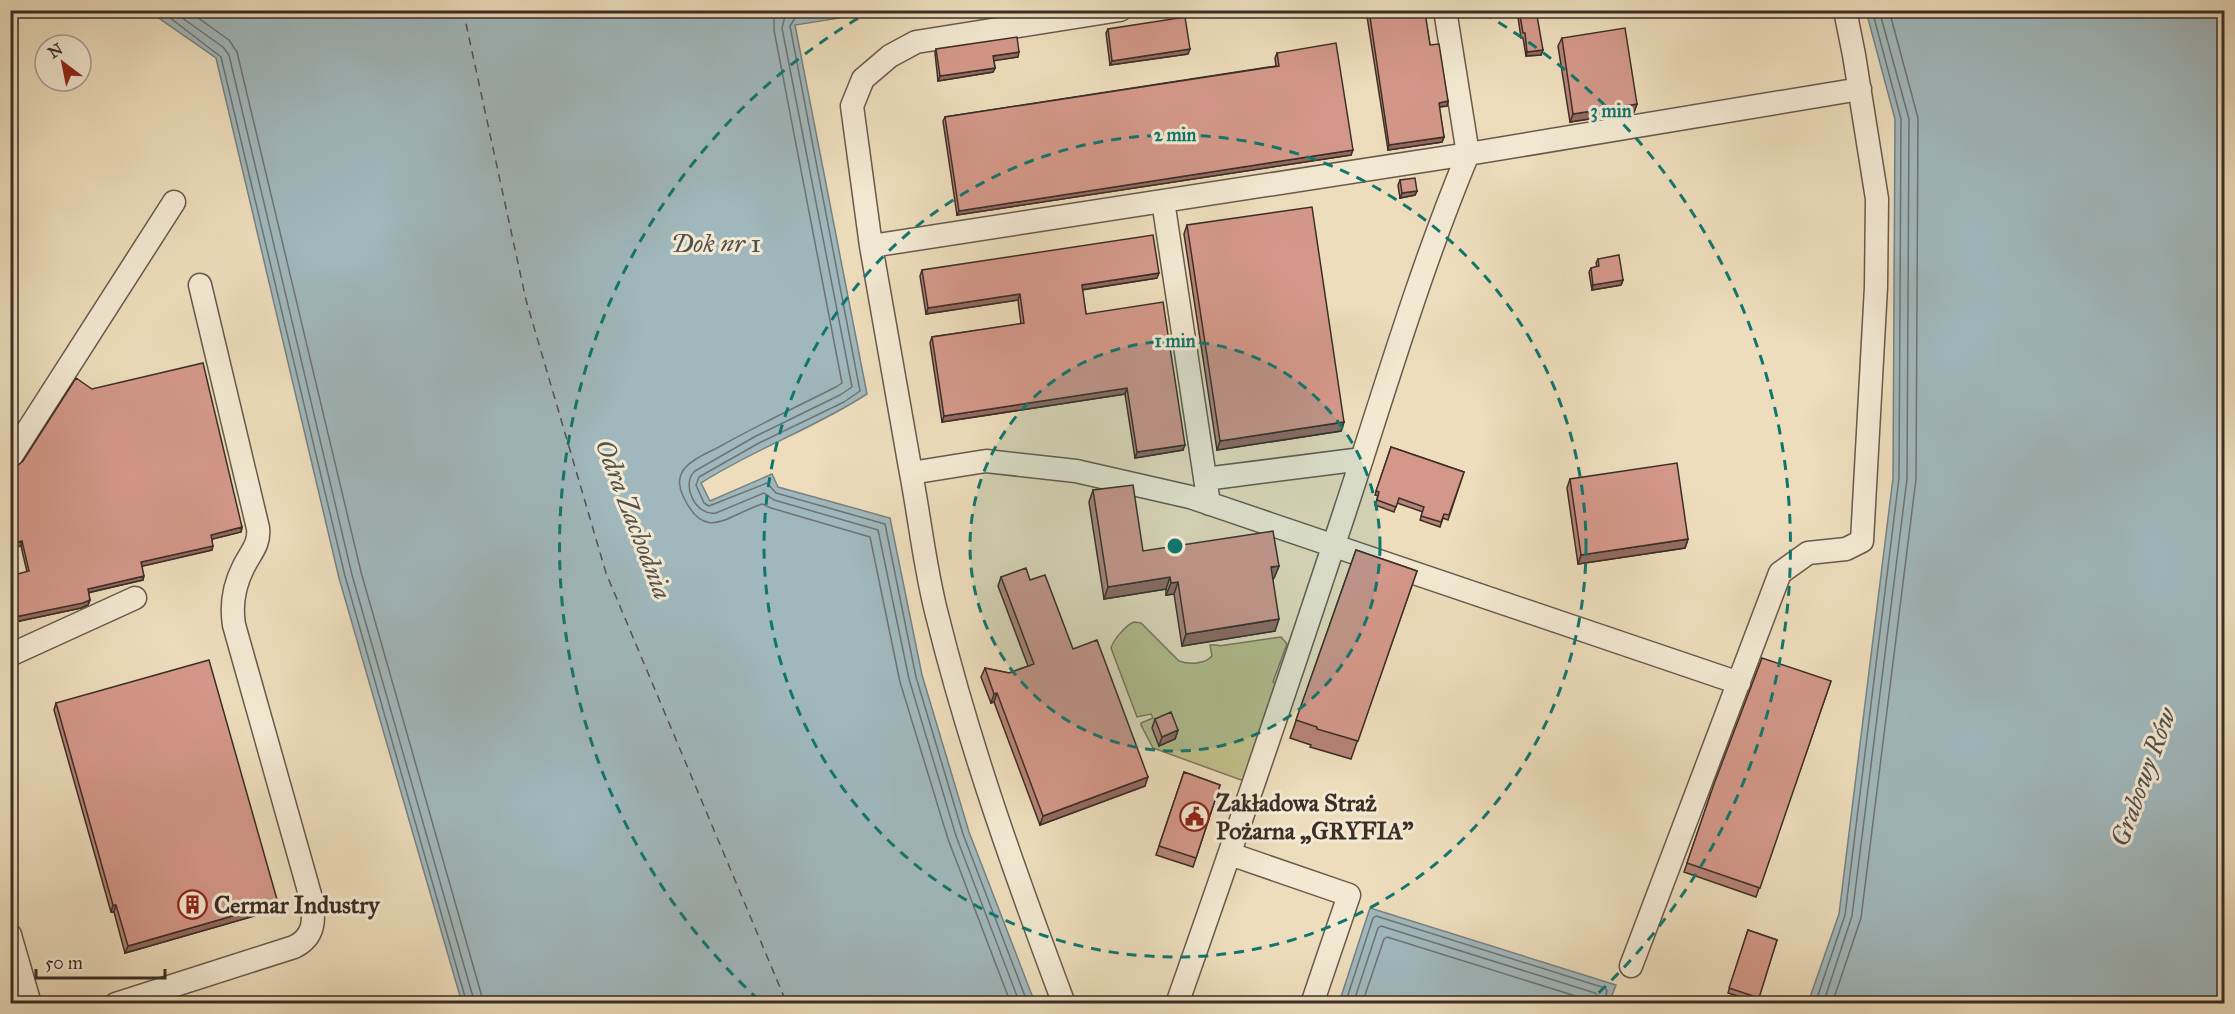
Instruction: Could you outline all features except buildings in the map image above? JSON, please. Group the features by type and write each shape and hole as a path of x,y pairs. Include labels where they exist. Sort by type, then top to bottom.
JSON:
{"lane":[{"path":"1064,1004 1017,879 964,715 936,613 871,246 852,106 863,79 890,56 916,42 1120,10"},
{"path":"1176,1004 1230,854 1334,546 1404,326 1468,154 1445,10"},
{"path":"1631,966 1780,573 1808,554 1846,549 1862,541 1876,286 1877,199 1845,10"},
{"path":"871,246 1468,154 1860,89"},
{"path":"1163,201 1209,504"},
{"path":"10,458 174,202"},
{"path":"116,1004 294,947 307,939 313,923 311,898 234,625 233,603 238,580 243,566 257,543 258,528 200,285"},
{"path":"1205,479 1362,459"},
{"path":"911,472 986,461 1076,471 1190,497 1739,683"},
{"path":"10,656 135,598"},
{"path":"1230,854 1349,895 1312,1004"},
{"path":"10,935 30,1004"}],"shaded area":[{"path":"1134,622 1141,623 1179,661 1188,663 1209,659 1212,656 1210,645 1219,646 1281,637 1287,644 1273,682 1279,685 1247,776 1241,780 1153,748 1141,723 1153,718 1151,714 1137,717 1111,648 1120,633"}],"water":[{"path":"156,10 883,11 795,25 867,394 701,483 710,501 772,474 778,487 890,518 922,675 969,832 1035,1003 462,1003 339,578 216,58 153,14"},
{"name":"Grabowy Rów","path":"1866,11 2224,11 2224,1003 1808,1003 1839,914 1893,478 1895,119"},
{"path":"1370,908 1616,985 1609,1003 1339,1003"}],"ferry route":[{"path":"463,10 526,300 606,573 787,1004"}],"place":[{"name":"Zakładowa Straż Pożarna „GRYFIA”","path":"1195,817"},
{"name":"Cermar Industry","path":"193,905"}],"water label":[{"name":"Dok nr 1","path":"716,243"},
{"name":"Odra Zachodnia","path":"634,519"}]}
